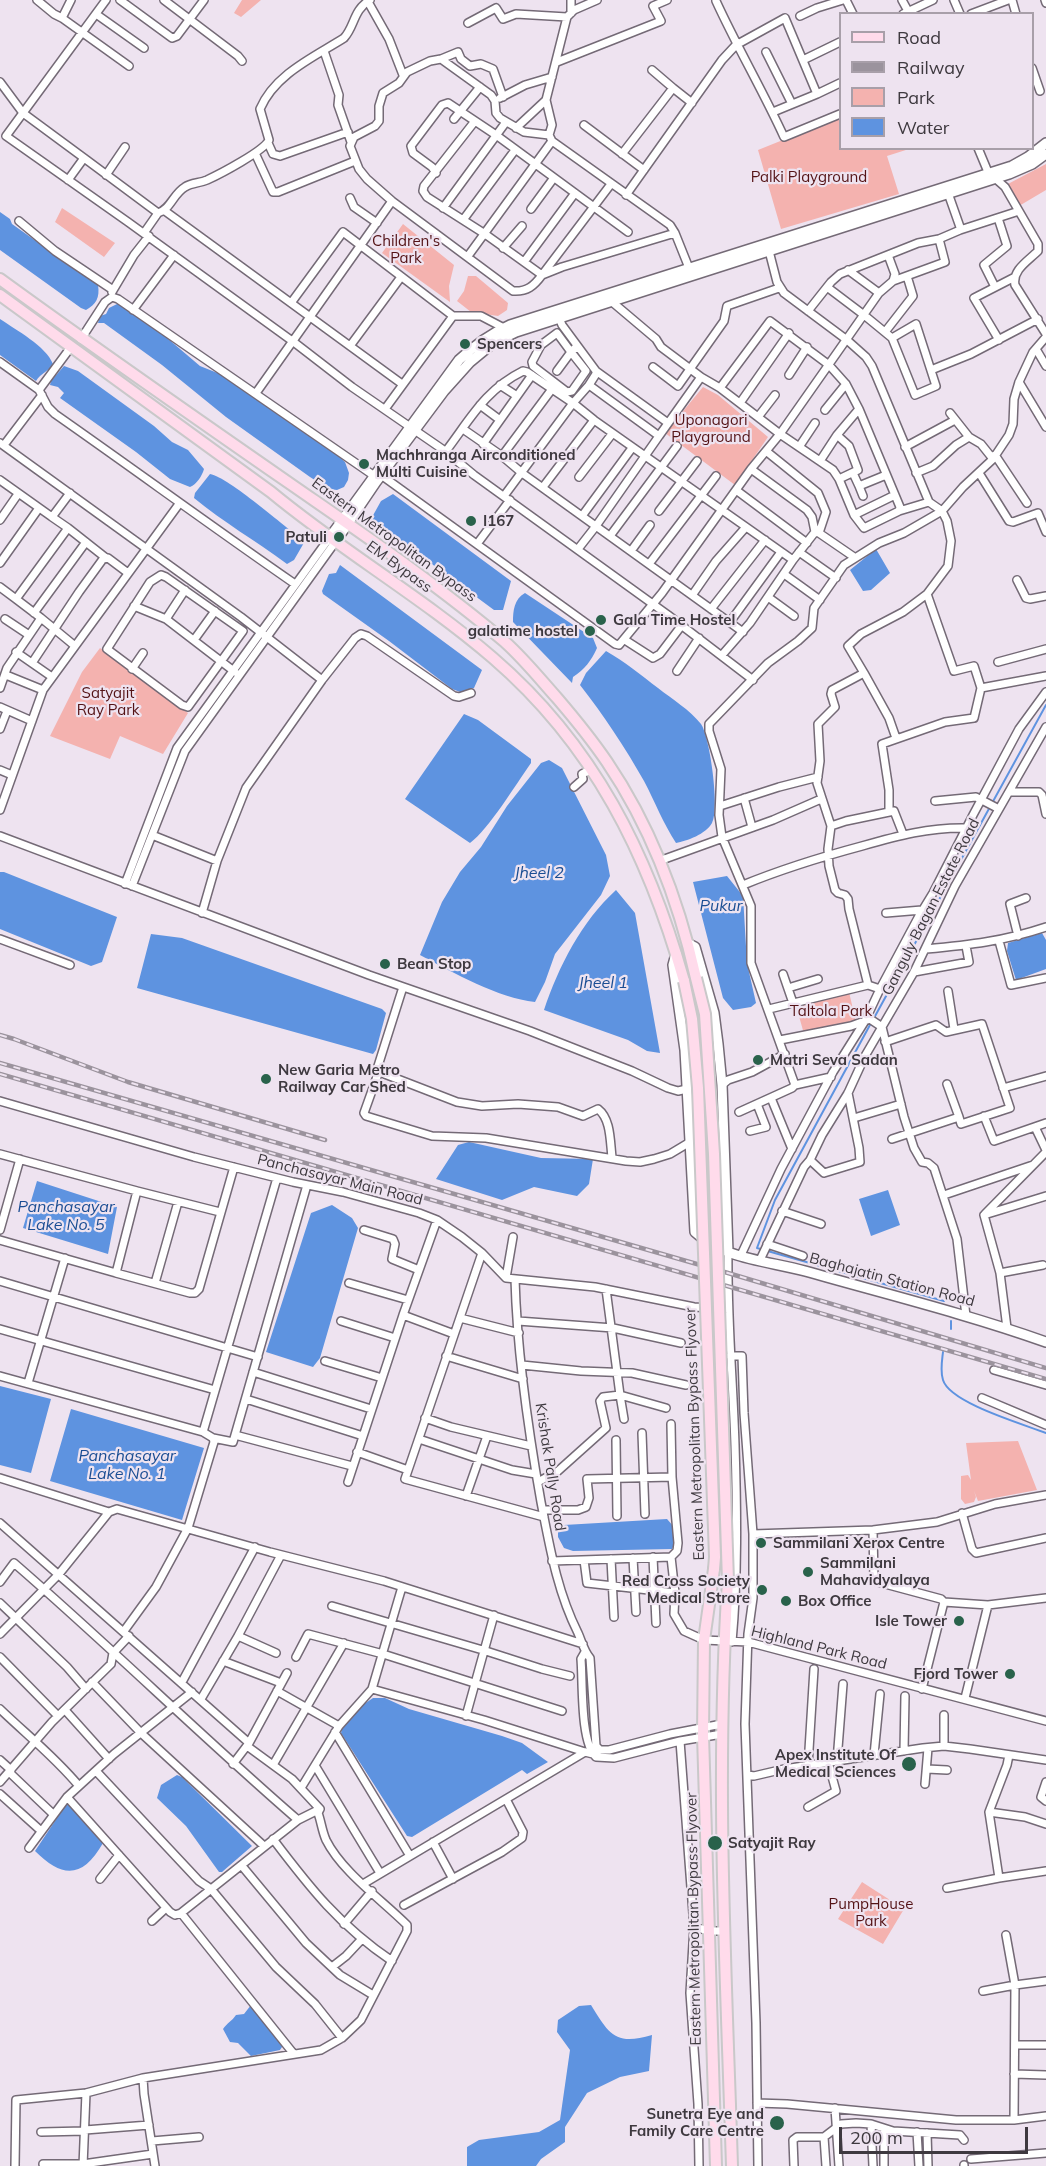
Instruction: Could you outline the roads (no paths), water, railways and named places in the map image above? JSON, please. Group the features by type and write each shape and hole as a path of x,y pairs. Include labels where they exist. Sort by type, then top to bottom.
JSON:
{"main road":[{"path":"915,200 948,193 992,175 1016,164 1046,143"},
{"path":"412,428 470,362 493,343 516,332 558,314 640,287 992,175 1022,169 1046,154"},
{"path":"333,539 459,360 482,339 504,327 611,301 689,268 768,248"},
{"name":"Eastern Metropolitan Bypass","path":"0,279 81,339 345,521 450,598 505,642 536,673 608,763 634,807 659,861 689,944"},
{"name":"EM Bypass","path":"0,296 446,621 508,671 550,715 605,789 633,840 650,878 676,954"},
{"path":"689,944 695,947 714,1013 722,1085 728,1252"},
{"name":"Eastern Metropolitan Bypass Flyover","path":"689,944 705,1014 713,1133 728,1642"},
{"path":"676,954 673,965 686,1050 690,1142"},
{"name":"Eastern Metropolitan Bypass Flyover","path":"676,954 692,1019 698,1088 715,1557 704,1640 704,1731 716,2166"},
{"name":"Baghajatin Station Road","path":"690,1142 695,1232 728,1252 741,1255 764,1251 1046,1342"},
{"path":"728,1642 721,1780 732,2166"}],"street":[{"path":"37,0 129,66"},
{"path":"62,18 71,0"},
{"path":"6,136 106,0"},
{"path":"120,0 172,38 177,36 204,0"},
{"path":"164,0 242,61"},
{"path":"348,132 280,156 273,154 268,143 268,132 260,109 266,96 282,80 304,62 324,51 348,33 356,14 368,0 389,39 403,75"},
{"path":"468,256 551,138 552,125 546,100 571,0"},
{"path":"468,23 496,8 503,20 516,14 569,15 597,0"},
{"path":"556,62 661,21 653,6 667,0"},
{"path":"814,0 817,8"},
{"path":"801,16 817,8 844,0"},
{"path":"902,0 905,12 933,0"},
{"path":"977,12 1010,0"},
{"path":"716,1 784,137 839,114"},
{"path":"96,14 144,48"},
{"path":"626,195 722,60 736,45 785,18 817,94"},
{"path":"803,60 839,42"},
{"path":"324,51 339,95 338,105 355,161 367,179 392,201 513,291 520,292 534,286 611,184"},
{"path":"351,142 354,137 375,126 381,116 380,106 383,93 399,83 403,75 430,61 458,52 461,59 470,66 481,64 493,69 503,97"},
{"path":"766,52 792,104"},
{"path":"441,58 495,101 496,113 506,122 525,132 551,138 670,225 689,268"},
{"path":"652,70 692,103"},
{"path":"1034,74 1040,91"},
{"path":"495,101 525,85 552,77"},
{"path":"0,81 23,113 106,175 291,303 402,384"},
{"path":"772,112 839,83"},
{"path":"454,119 480,87"},
{"path":"622,154 673,88"},
{"path":"516,128 546,100"},
{"path":"436,173 432,167 413,153 411,146 442,105 448,103 496,135 628,232"},
{"path":"474,121 424,186 423,192 427,197 485,234 542,275"},
{"path":"443,207 506,122"},
{"path":"584,125 644,170"},
{"path":"0,130 294,342 352,387 446,451 474,475 654,604 753,680"},
{"path":"81,339 161,212 186,186 217,175 268,143"},
{"path":"106,175 125,147"},
{"path":"463,220 515,150"},
{"path":"979,150 992,175 1005,188 1043,246 1016,272 1013,278 974,300 999,340"},
{"path":"255,153 273,192 355,161"},
{"path":"68,180 84,158"},
{"path":"531,209 553,179"},
{"path":"524,262 574,193"},
{"path":"948,193 960,230"},
{"path":"350,198 354,207 377,223"},
{"path":"256,393 392,201"},
{"path":"808,311 834,278 848,270 918,243 939,239 1018,211"},
{"path":"995,287 984,265 1007,246 998,218"},
{"path":"19,221 133,310 377,475 619,645 654,604 722,508 780,434 784,425 879,294 893,281 945,262 939,239"},
{"path":"503,248 522,226"},
{"path":"291,303 343,232 453,316 481,316 504,327"},
{"path":"542,275 675,234"},
{"path":"768,248 779,288 847,340 866,357 872,366 929,502 942,511 947,521 951,541 951,559 927,594 903,612 861,634 848,646 889,718 896,738"},
{"path":"133,310 174,255"},
{"path":"888,255 895,274 893,281"},
{"path":"848,270 879,294"},
{"path":"885,332 913,296 907,276"},
{"path":"350,346 401,277"},
{"path":"795,1085 751,963 751,906 722,837 720,769 709,724 768,663 812,628 814,608 844,565 879,543 904,533 942,511 994,457 1009,435 1013,424 1014,399 1019,382 1046,335 1013,278"},
{"path":"826,287 892,338 915,395 936,386 916,324 892,338"},
{"path":"653,367 678,386 724,321 727,306 779,288"},
{"path":"611,301 656,339 661,347 833,470 854,515 864,528 899,511 929,502"},
{"path":"558,314 574,349 586,371 572,391 567,392 533,366 532,362 541,345 557,333 574,349 596,371 668,423"},
{"path":"385,409 453,316"},
{"path":"931,370 999,340 1038,319"},
{"path":"720,388 768,321 774,322 829,365 846,384 895,495 900,507 899,511"},
{"path":"740,403 789,333"},
{"path":"71,347 2,444 260,632 322,680"},
{"path":"789,375 807,347"},
{"path":"556,372 574,349"},
{"path":"1036,349 1046,366"},
{"path":"0,362 40,392 48,407 55,414 293,587 298,596"},
{"path":"446,451 487,396 523,371 573,403 612,434 702,494 793,560"},
{"path":"477,544 522,473 573,403 590,385 596,371"},
{"path":"483,444 532,375"},
{"path":"578,549 701,377"},
{"path":"1019,382 1046,427"},
{"path":"825,410 846,384"},
{"path":"500,385 517,396"},
{"path":"590,385 659,436"},
{"path":"502,456 552,389"},
{"path":"758,417 775,395"},
{"path":"480,405 500,420"},
{"path":"820,461 837,435 859,410"},
{"path":"951,413 969,437 981,444 994,457 1027,503"},
{"path":"543,487 594,420"},
{"path":"905,447 955,420"},
{"path":"799,447 815,423"},
{"path":"463,429 743,632"},
{"path":"579,477 612,434"},
{"path":"837,435 849,446 858,470 839,479"},
{"path":"916,473 933,466 956,445 969,437"},
{"path":"610,536 677,446"},
{"path":"582,516 632,448"},
{"path":"722,655 743,632 793,560 817,532 826,512 819,493 766,451"},
{"path":"660,511 697,461"},
{"path":"751,469 807,510 817,532 854,557"},
{"path":"853,473 863,496"},
{"path":"979,473 1010,522 1046,509"},
{"path":"859,486 886,475"},
{"path":"649,564 716,476"},
{"path":"0,480 128,573"},
{"path":"736,490 807,543"},
{"path":"52,517 70,493"},
{"path":"0,520 18,494"},
{"path":"854,515 895,495"},
{"path":"0,810 1,801 43,690 179,504"},
{"path":"0,562 39,508"},
{"path":"1038,513 1046,532"},
{"path":"631,551 650,525"},
{"path":"693,594 716,561 746,527"},
{"path":"16,599 68,528"},
{"path":"128,885 152,835 185,751 200,723 260,632 293,587 333,539"},
{"path":"128,885 155,802 177,748 240,675 298,596 333,539"},
{"path":"711,609 765,540"},
{"path":"34,613 86,542"},
{"path":"730,622 781,552"},
{"path":"799,552 836,578"},
{"path":"32,663 54,627 106,558"},
{"path":"784,574 820,600"},
{"path":"161,575 243,631 188,707 182,705 107,649 134,606 156,577 161,575"},
{"path":"1017,580 1026,598 1046,596"},
{"path":"0,587 54,627 75,646"},
{"path":"166,619 185,590"},
{"path":"889,811 889,790 881,747 885,742 945,722 974,718 981,688 974,666 956,672 953,669 927,594"},
{"path":"768,597 794,616"},
{"path":"134,606 166,619 240,675"},
{"path":"194,640 215,611"},
{"path":"41,618 16,652 2,681 43,690"},
{"path":"5,619 29,635"},
{"path":"625,640 653,658 660,654 682,625"},
{"path":"202,913 217,861 246,788 322,680 355,638 361,634 448,694 459,697 471,693"},
{"path":"677,671 699,638"},
{"path":"998,662 1046,649"},
{"path":"16,652 52,677"},
{"path":"132,669 143,653"},
{"path":"864,673 832,690 835,707 818,724 820,761 818,790 831,826 828,854 834,887 838,893 845,895 848,899 868,985"},
{"path":"981,688 1046,676"},
{"path":"741,1255 771,1189 831,1077 874,1022 880,989 967,828 984,801 1019,729 1046,692"},
{"path":"0,707 32,720"},
{"path":"0,729 8,711"},
{"name":"Ganguly Bagan Estate Road","path":"764,1251 804,1167 848,1093 865,1056 874,1022 914,972 955,886 997,808 1009,792 1046,727"},
{"path":"574,787 583,779 582,774 592,769"},
{"path":"0,770 12,775"},
{"path":"720,806 818,777"},
{"path":"1009,792 1039,792 1042,795 1046,814"},
{"path":"935,801 966,797 984,801 997,808"},
{"path":"744,798 752,827"},
{"path":"659,861 821,799"},
{"path":"155,802 164,806"},
{"path":"831,826 894,811 903,834"},
{"path":"743,885 828,854 903,834 946,827 967,828"},
{"path":"152,835 217,861"},
{"path":"0,836 202,913 599,1058 668,1088 687,1089"},
{"path":"1018,936 1010,904 1026,898"},
{"path":"886,913 922,910"},
{"path":"926,949 966,946 999,940 1046,927"},
{"path":"0,939 70,964"},
{"path":"999,940 1011,985 1046,978"},
{"path":"914,972 969,962 966,946"},
{"path":"783,974 793,1003"},
{"path":"788,988 818,979"},
{"path":"769,1009 868,985 880,989"},
{"path":"403,987 378,1066 379,1071 364,1113 369,1118 432,1136 486,1138 569,1153 640,1162 670,1154 690,1142"},
{"path":"948,991 954,1029"},
{"path":"780,1040 791,1036 808,1035 874,1022"},
{"path":"874,1022 885,1042 910,1134 922,1162 934,1168 944,1195 957,1239 966,1316"},
{"path":"885,1042 936,1025 944,1032 982,1024 1010,1108 962,1124 947,1084"},
{"path":"722,1085 728,1080 752,1072 785,1054"},
{"path":"379,1071 457,1102 482,1106 518,1104 558,1107 583,1116 598,1108 608,1124 612,1157"},
{"path":"1003,1088 1046,1076"},
{"path":"739,1112 795,1085 831,1077"},
{"path":"810,1160 824,1173 860,1162 848,1093"},
{"path":"771,1098 792,1149"},
{"name":"Panchasayar Main Road","path":"0,1101 234,1167 343,1192 437,1220 482,1253 506,1278"},
{"path":"750,1131 766,1127 757,1104"},
{"path":"854,1118 901,1104"},
{"path":"984,1116 994,1142 1046,1123"},
{"path":"892,1139 959,1117"},
{"path":"984,1215 1046,1151 1035,1127"},
{"path":"0,1154 220,1212"},
{"path":"0,1230 20,1159"},
{"path":"944,1195 1032,1165"},
{"path":"0,1240 195,1293 199,1289 234,1167"},
{"path":"203,1432 277,1178"},
{"path":"0,1376 203,1432 229,1443 233,1442 307,1185"},
{"path":"116,1273 137,1191"},
{"path":"984,1215 1046,1196"},
{"path":"155,1283 178,1202"},
{"path":"782,1211 821,1224"},
{"path":"984,1215 1000,1273 1007,1328"},
{"path":"348,1482 381,1378 437,1220"},
{"path":"364,1230 393,1239 395,1244 392,1259 419,1270"},
{"path":"513,1237 506,1278 561,1282 694,1307 728,1309"},
{"path":"764,1251 803,1256"},
{"path":"728,1252 728,1309 737,1528 736,1602 728,1642"},
{"path":"482,1253 405,1479 544,1514 583,1509 588,1504 589,1498 587,1479 672,1477"},
{"path":"28,1383 65,1258"},
{"path":"1000,1273 1043,1265"},
{"name":"Krishak Pally Road","path":"515,1279 531,1446 552,1561 567,1611 590,1658 597,1752"},
{"path":"0,1281 228,1346 258,1357"},
{"path":"349,1282 408,1300"},
{"path":"606,1289 624,1419"},
{"path":"403,1315 454,1334"},
{"path":"459,1318 519,1333"},
{"path":"341,1321 395,1338"},
{"path":"518,1321 613,1328 681,1342"},
{"path":"0,1329 215,1390"},
{"path":"446,1356 523,1379"},
{"path":"730,1356 742,1356 753,1534 753,1598 748,1642 745,1724 758,2166"},
{"path":"325,1361 381,1378"},
{"path":"522,1365 632,1373 686,1385"},
{"path":"994,1370 1046,1385"},
{"path":"253,1372 371,1409"},
{"path":"419,1439 537,1478 558,1472 606,1428 600,1401 603,1398 620,1395 666,1408"},
{"path":"982,1398 1046,1425"},
{"path":"246,1399 363,1436"},
{"path":"425,1418 450,1427 531,1446"},
{"path":"671,1424 672,1477 678,1548 671,1557 675,1593 674,1614 678,1625 684,1631 704,1640"},
{"path":"642,1433 645,1514"},
{"path":"235,1435 352,1466"},
{"path":"466,1496 487,1436"},
{"path":"0,1782 58,1716 111,1664 113,1653 156,1587 189,1528 214,1442 213,1438"},
{"path":"616,1440 618,1516"},
{"path":"357,1452 408,1470"},
{"path":"0,1478 109,1512"},
{"path":"753,1534 873,1530 937,1522 995,1504 1046,1495"},
{"path":"0,1634 59,1574 109,1512 117,1509 402,1587 584,1648"},
{"path":"962,1513 972,1549 976,1553 1046,1538"},
{"path":"0,1523 182,1682 248,1744 292,1779 320,1809"},
{"path":"873,1530 874,1581 941,1599 944,1602 988,1605 1046,1598"},
{"path":"182,1682 255,1547"},
{"path":"201,1699 281,1555"},
{"path":"653,1557 656,1623"},
{"path":"552,1561 671,1557"},
{"path":"633,1558 636,1612"},
{"path":"611,1559 614,1617"},
{"path":"584,1560 587,1583 675,1593"},
{"path":"0,1582 14,1563 233,1764 298,1820"},
{"path":"301,1788 316,1767 337,1729 372,1689 402,1587"},
{"path":"922,1689 944,1602"},
{"path":"0,1603 17,1617 86,1689"},
{"path":"332,1605 570,1676"},
{"path":"965,1698 988,1605"},
{"path":"466,1716 494,1616"},
{"path":"296,1657 308,1634 383,1654 562,1711"},
{"path":"238,1636 276,1653"},
{"name":"Highland Park Road","path":"704,1640 748,1642 1046,1720"},
{"path":"273,1765 344,1643"},
{"path":"0,1657 58,1716"},
{"path":"223,1660 282,1683"},
{"path":"808,1766 814,1669"},
{"path":"233,1764 248,1744 287,1673"},
{"path":"92,1682 141,1733 264,1846"},
{"path":"837,1761 843,1684"},
{"path":"372,1689 585,1752 597,1752 722,1729"},
{"path":"277,1691 337,1729 410,1856"},
{"path":"29,1848 40,1830 67,1797 109,1759 174,1709 192,1692"},
{"path":"874,1755 880,1694"},
{"path":"904,1751 905,1696"},
{"path":"0,1709 70,1774 79,1786"},
{"path":"64,1710 109,1759"},
{"path":"944,1746 945,1716"},
{"path":"597,1752 600,1758 614,1758 680,1741 704,1731"},
{"path":"680,1741 694,1927 690,1993 698,2104 699,2166"},
{"path":"748,1775 754,1776 828,1762 944,1746 1046,1760"},
{"path":"925,1784 928,1748"},
{"path":"363,1884 585,1752"},
{"path":"999,1878 989,1812 1009,1755"},
{"path":"0,1760 53,1814"},
{"path":"808,1807 836,1791 828,1762"},
{"path":"316,1767 380,1874"},
{"path":"927,1769 947,1770"},
{"path":"96,1771 199,1881 211,1889 276,1966 315,2004 342,2038"},
{"path":"1046,1782 1041,1799 1046,1801"},
{"path":"0,1794 40,1830"},
{"path":"67,1797 166,1908 175,1915 181,1913 242,1866 298,1820 320,1809"},
{"path":"404,1905 502,1852 524,1836 506,1798"},
{"path":"15,2166 15,2100 86,2093 143,2078 321,2050 342,2038 361,2020 407,1931 407,1925 363,1884 326,1841 318,1813 320,1809"},
{"path":"989,1812 1025,1817 1046,1824"},
{"path":"273,1839 314,1891 344,1924 361,1940 392,1961"},
{"path":"433,1842 453,1879"},
{"path":"100,1879 119,1855"},
{"path":"242,1866 306,1943 340,1975 373,1995"},
{"path":"946,1888 1046,1871"},
{"path":"344,1924 372,1891"},
{"path":"152,1921 166,1908"},
{"path":"181,1913 293,2053"},
{"path":"694,1927 709,1931 725,1931"},
{"path":"1006,1935 1016,1985 1014,2120"},
{"path":"332,1967 361,1940"},
{"path":"983,1991 1046,1982"},
{"path":"1015,2045 1046,2045"},
{"path":"1014,2074 1046,2074"},
{"path":"143,2078 155,2166"},
{"path":"83,2165 86,2093"},
{"path":"757,2103 956,2120 1014,2120 1046,2116"},
{"path":"835,2108 838,2166"},
{"path":"794,2166 793,2140 797,2137 824,2137 841,2124 872,2124 884,2129 960,2135 964,2140"},
{"path":"872,2124 873,2166"},
{"path":"41,2132 85,2131 149,2125"},
{"path":"884,2129 884,2166"},
{"path":"917,2132 919,2166"},
{"path":"927,2133 928,2166"},
{"path":"152,2141 199,2137"},
{"path":"824,2137 826,2166"},
{"path":"43,2164 83,2165 153,2154"},
{"path":"971,2159 1046,2154"}],"water":[{"path":"0,212 10,219 12,224 98,285 98,297 92,305 86,310 81,308 0,250"},
{"path":"119,303 153,326 200,366 220,374 272,407 335,453 345,462 349,473 344,487 337,490 329,489 310,477 226,417 162,365 104,323 98,323 100,316"},
{"path":"0,319 30,339 49,357 53,364 36,381 0,355"},
{"path":"64,366 78,371 154,426 172,442 188,450 204,469 197,482 190,487 170,479 60,398 64,393 58,387 50,385"},
{"path":"210,474 219,477 243,493 305,541 294,560 287,564 194,498 195,493"},
{"path":"393,494 511,581 503,610 494,610 371,519 381,501"},
{"path":"876,549 890,573 871,590 863,591 850,570"},
{"path":"340,565 482,670 474,688 463,693 452,689 323,594 322,591 329,574 336,573"},
{"path":"525,593 593,638 597,648 587,664 573,677 572,683 513,622 516,602"},
{"path":"606,651 681,705 701,724 704,731 711,758 714,816 709,827 685,841 676,843 630,757 580,685 586,673"},
{"path":"464,714 478,720 531,759 531,763 494,817 470,843 405,799"},
{"name":"Jheel 2","path":"549,760 562,768 606,855 610,876 601,895 555,954 535,1002 506,996 491,990 420,955 442,902 460,872 481,847 507,806 541,763"},
{"path":"0,872 117,917 102,962 91,966 0,929"},
{"name":"Pukur","path":"727,876 743,896 747,963 756,1003 751,1007 733,1010 723,998 693,882"},
{"name":"Jheel 1","path":"616,890 635,913 660,1053 647,1051 628,1040 544,1010 572,946 592,916"},
{"path":"1042,933 1046,940 1046,969 1016,980 1007,951 1008,943"},
{"path":"151,934 182,938 382,1009 386,1013 376,1050 373,1054 137,988"},
{"path":"469,1142 541,1158 593,1159 589,1184 577,1196 534,1187 502,1200 436,1179 458,1145"},
{"name":"Panchasayar Lake No. 5","path":"37,1181 117,1207 108,1254 23,1228"},
{"path":"888,1190 900,1225 871,1236 859,1199"},
{"path":"332,1205 352,1218 358,1228 320,1358 313,1367 266,1352 311,1213"},
{"path":"0,1386 51,1399 31,1473 0,1465"},
{"name":"Panchasayar Lake No. 1","path":"71,1409 204,1448 182,1520 50,1481"},
{"path":"667,1519 674,1527 675,1543 672,1549 573,1551 564,1548 558,1537 558,1528 564,1525"},
{"path":"373,1698 385,1698 409,1709 522,1743 548,1762 527,1774 522,1770 412,1837 407,1836 341,1733 364,1704"},
{"path":"177,1775 182,1777 252,1846 222,1872 219,1872 186,1826 157,1798 161,1785"},
{"path":"67,1803 90,1825 103,1843 88,1863 72,1871 55,1866 35,1851"},
{"path":"251,2005 284,2044 280,2050 251,2056 238,2043 230,2042 223,2029 236,2015 244,2014"},
{"path":"591,2005 614,2035 629,2039 652,2035 649,2071 620,2077 587,2093 565,2127 565,2142 541,2159 536,2166 467,2166 467,2147 479,2140 539,2132 560,2120 570,2050 557,2032 558,2020 579,2006"}],"waterway":[{"path":"874,1018 1046,705"},
{"path":"871,1023 775,1200 757,1248 944,1301"},
{"path":"951,1321 951,1329"},
{"path":"943,1352 941,1370 948,1389 988,1412 1046,1433"}],"railway":[{"path":"0,1035 128,1082 325,1140"},
{"path":"0,1063 728,1273 1046,1368"},
{"path":"0,1074 1046,1379"}],"place":[{"name":"Spencers","path":"465,344"},
{"name":"Machhranga Airconditioned Multi Cuisine","path":"364,464"},
{"name":"I167","path":"471,521"},
{"name":"Patuli","path":"339,537"},
{"name":"Gala Time Hostel","path":"601,620"},
{"name":"galatime hostel","path":"590,631"},
{"name":"Bean Stop","path":"385,964"},
{"name":"Matri Seva Sadan","path":"758,1060"},
{"name":"New Garia Metro Railway Car Shed","path":"266,1079"},
{"name":"Sammilani Xerox Centre","path":"761,1543"},
{"name":"Sammilani Mahavidyalaya","path":"808,1572"},
{"name":"Red Cross Society Medical Strore","path":"762,1590"},
{"name":"Box Office","path":"786,1601"},
{"name":"Isle Tower","path":"959,1621"},
{"name":"Fjord Tower","path":"1010,1674"},
{"name":"Apex Institute Of Medical Sciences","path":"909,1764"},
{"name":"Satyajit Ray","path":"715,1843"},
{"name":"Sunetra Eye and Family Care Centre","path":"777,2123"}],"park label":[{"name":"Palki Playground","path":"809,177"},
{"name":"Children's Park","path":"406,250"},
{"name":"Uponagori Playground","path":"711,428"},
{"name":"Satyajit Ray Park","path":"108,702"},
{"name":"Taltola Park","path":"831,1011"},
{"name":"PumpHouse Park","path":"871,1912"}]}
